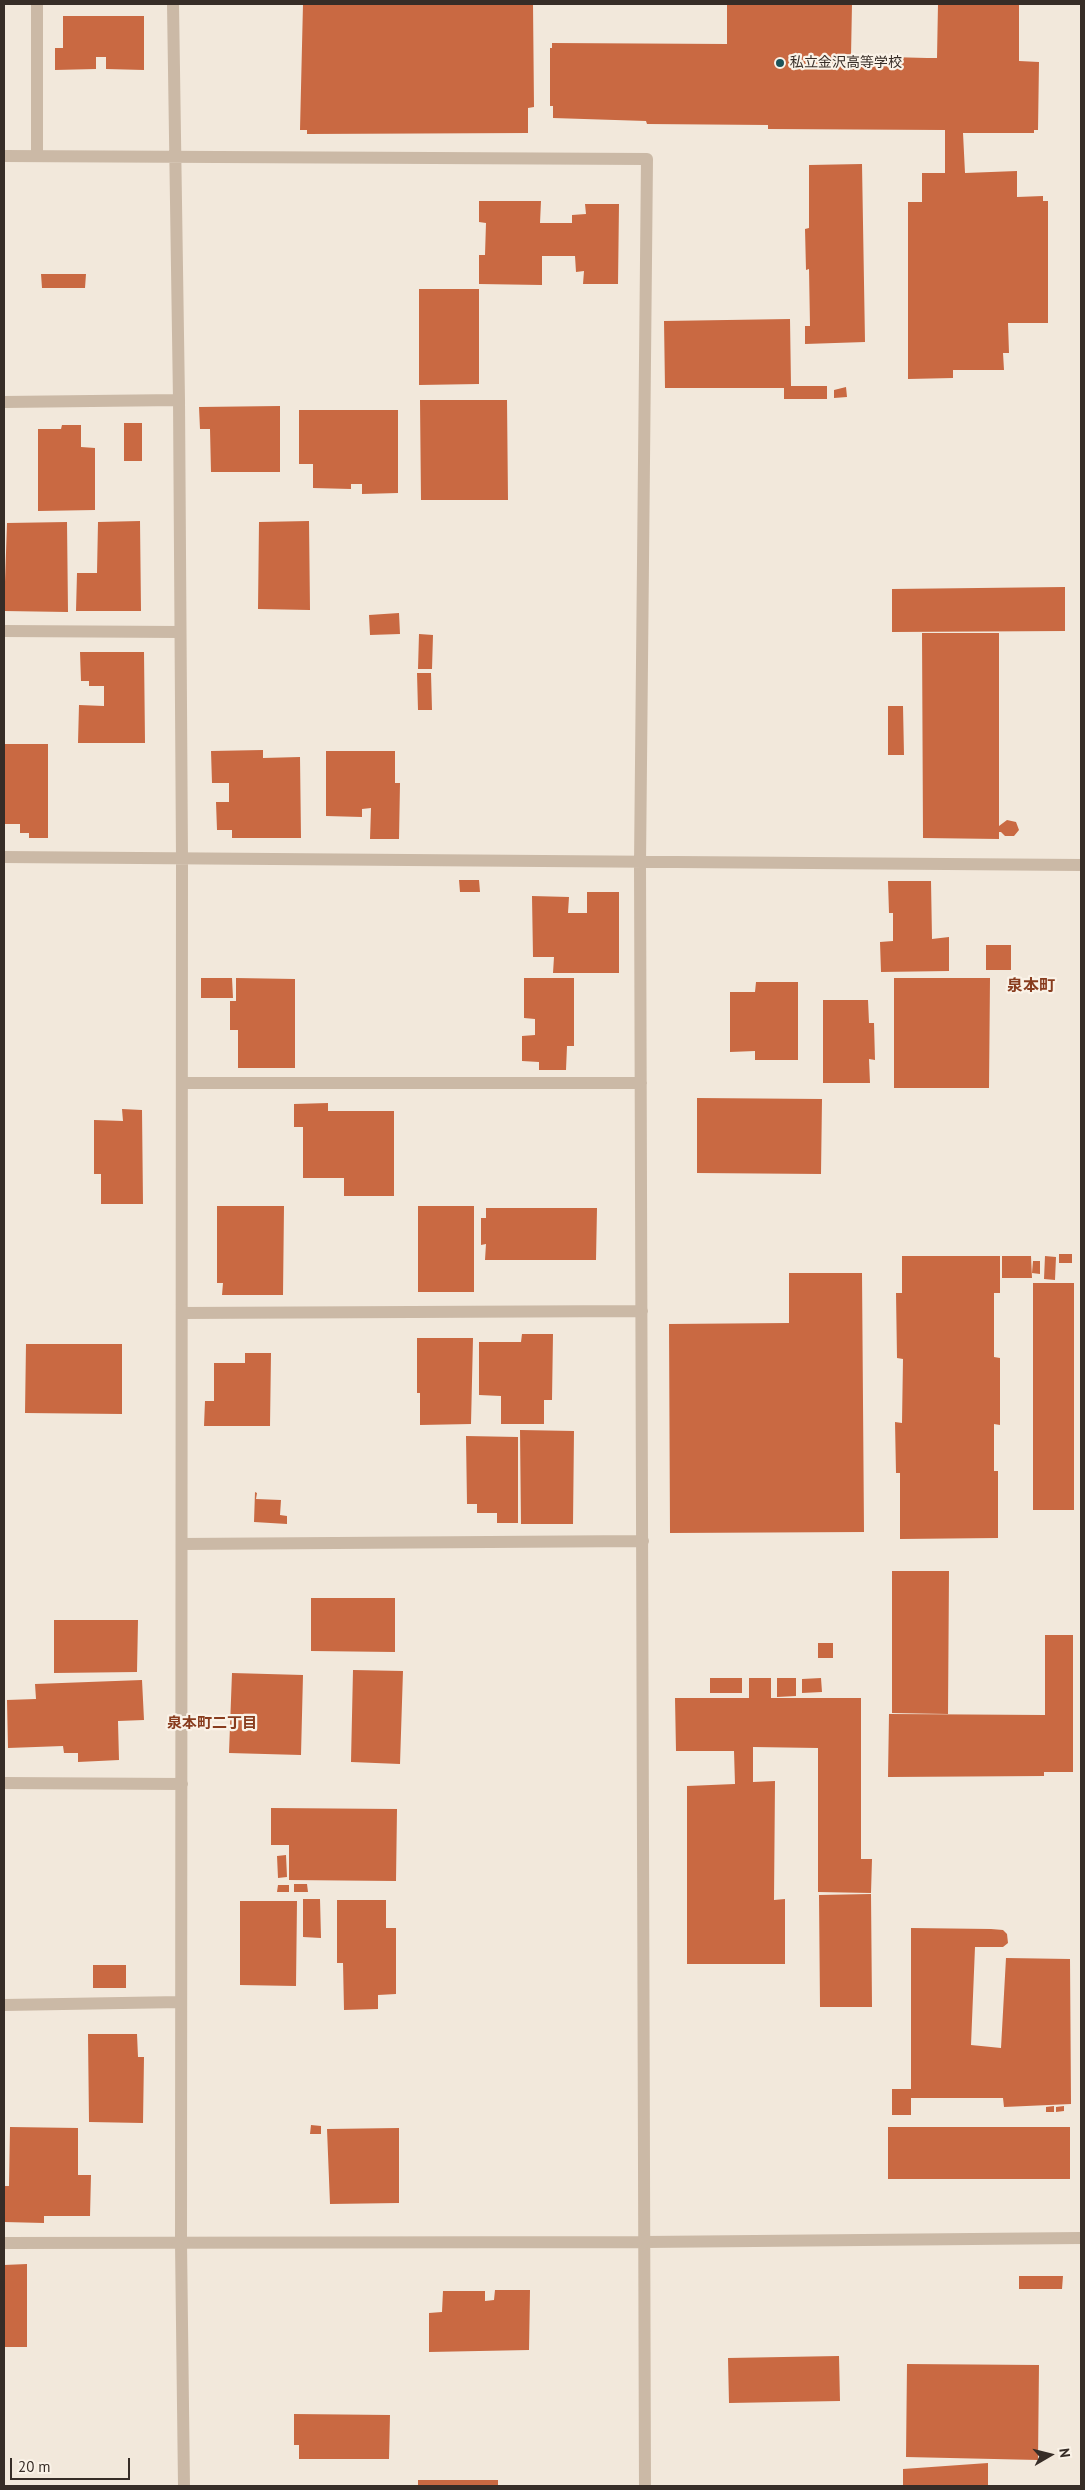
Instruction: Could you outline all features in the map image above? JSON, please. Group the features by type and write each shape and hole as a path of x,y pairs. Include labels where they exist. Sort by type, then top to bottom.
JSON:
{"street":[{"path":"37,4 37,156"},
{"path":"173,4 179,400 182,858 181,2243 184,2486"},
{"path":"4,156 648,158 640,863 646,2242 645,2486"},
{"path":"4,402 179,400"},
{"path":"4,631 180,632"},
{"path":"4,857 1081,865"},
{"path":"182,1083 641,1083"},
{"path":"182,1313 642,1311"},
{"path":"182,1544 643,1541"},
{"path":"4,1783 182,1784"},
{"path":"4,2005 181,2002"},
{"path":"4,2243 646,2242 1081,2238"}],"building":[{"path":"303,4 533,4 534,107 528,108 528,133 307,134 307,130 300,130"},
{"path":"727,4 852,4 851,56 937,58 938,4 1019,4 1019,61 1039,62 1038,130 1034,130 1034,133 963,133 965,173 1017,171 1017,197 1043,196 1043,201 1048,201 1048,323 1008,323 1009,353 1003,353 1004,370 953,370 953,378 908,379 908,202 922,202 922,173 945,173 945,130 768,129 768,125 647,124 646,121 553,118 553,106 550,106 550,48 552,48 552,43 727,44"},
{"path":"63,16 144,16 144,70 106,69 106,57 96,57 96,69 55,70 55,48 63,48"},
{"path":"862,164 865,342 805,344 805,326 810,326 809,269 806,270 805,229 809,228 809,165"},
{"path":"479,201 541,201 540,223 572,223 572,215 586,214 585,204 619,204 618,284 583,284 584,271 576,272 575,256 542,256 542,285 479,284 479,255 485,255 486,223 479,222"},
{"path":"41,274 86,274 85,288 42,288"},
{"path":"419,289 479,289 479,384 419,385"},
{"path":"790,319 791,386 827,386 827,399 784,399 784,388 665,388 664,321"},
{"path":"846,387 847,397 834,398 834,390"},
{"path":"420,400 507,400 508,500 421,500"},
{"path":"280,406 280,472 211,472 210,429 200,429 199,407"},
{"path":"299,410 398,410 398,493 362,494 362,484 351,484 351,489 313,488 313,464 299,464"},
{"path":"124,423 142,423 142,461 124,461"},
{"path":"62,425 81,425 81,447 95,448 95,510 38,511 38,429 61,429"},
{"path":"140,521 141,611 76,611 77,573 97,573 98,522"},
{"path":"309,521 310,610 258,609 259,522"},
{"path":"67,522 68,612 4,611 7,523"},
{"path":"1065,587 1065,631 892,632 892,589"},
{"path":"399,613 400,634 370,635 369,615"},
{"path":"922,633 999,633 999,826 1007,820 1016,822 1019,830 1014,836 1005,836 999,832 999,839 923,838"},
{"path":"419,634 433,635 432,669 418,669"},
{"path":"80,652 144,652 145,743 78,743 79,705 104,706 104,686 89,686 89,681 81,681"},
{"path":"417,673 431,673 432,710 418,710"},
{"path":"888,706 903,706 904,755 888,755"},
{"path":"4,744 48,744 48,838 29,838 29,833 20,833 20,824 4,824"},
{"path":"263,750 263,758 300,757 301,838 232,838 232,830 217,830 216,802 229,802 229,783 212,783 211,751"},
{"path":"326,751 395,751 395,783 400,783 399,839 370,839 371,808 362,809 362,817 326,816"},
{"path":"459,880 479,880 480,892 460,892"},
{"path":"888,881 931,881 932,939 949,937 949,971 881,972 880,942 893,941 893,913 889,913"},
{"path":"587,892 619,892 619,973 553,973 554,957 533,957 532,896 569,897 568,913 587,913"},
{"path":"986,945 1011,945 1011,970 986,970"},
{"path":"201,978 232,978 233,998 201,998"},
{"path":"236,978 295,979 295,1068 238,1068 238,1030 230,1030 230,1001 236,1001"},
{"path":"524,978 574,978 574,1046 567,1046 566,1070 539,1070 539,1062 522,1061 522,1036 535,1035 535,1019 524,1018"},
{"path":"894,978 990,978 989,1088 894,1088"},
{"path":"756,982 798,982 798,1060 755,1060 755,1051 730,1052 730,992 755,992"},
{"path":"823,1000 868,1000 869,1023 874,1023 875,1060 869,1059 870,1083 823,1083"},
{"path":"697,1098 822,1099 821,1174 697,1173"},
{"path":"328,1103 328,1111 394,1111 394,1196 344,1196 344,1178 303,1178 303,1127 294,1127 294,1104"},
{"path":"122,1109 142,1110 143,1204 101,1204 101,1174 94,1174 94,1120 123,1121"},
{"path":"217,1206 284,1206 283,1295 222,1295 223,1283 217,1283"},
{"path":"418,1206 474,1206 474,1292 418,1292"},
{"path":"486,1208 597,1208 596,1260 485,1260 486,1244 481,1245 481,1218 486,1218"},
{"path":"1059,1254 1072,1254 1072,1263 1059,1263"},
{"path":"902,1256 1000,1256 1000,1293 994,1293 994,1357 1000,1358 1000,1425 994,1424 994,1471 998,1471 998,1538 900,1539 900,1473 896,1473 895,1422 902,1423 903,1359 897,1358 896,1293 902,1293"},
{"path":"1002,1256 1031,1256 1032,1278 1002,1278"},
{"path":"1045,1256 1056,1257 1055,1280 1044,1279"},
{"path":"1033,1261 1040,1261 1040,1274 1032,1273"},
{"path":"789,1273 862,1273 864,1532 670,1533 669,1324 789,1323"},
{"path":"1033,1283 1074,1283 1074,1510 1033,1510"},
{"path":"522,1334 553,1334 552,1400 544,1400 544,1424 501,1424 501,1396 479,1395 479,1342 521,1342"},
{"path":"417,1338 473,1338 471,1424 420,1425 420,1393 417,1393"},
{"path":"26,1344 122,1344 122,1414 25,1413"},
{"path":"245,1353 271,1353 270,1426 204,1426 205,1401 214,1401 214,1363 245,1363"},
{"path":"520,1430 574,1431 573,1524 521,1524"},
{"path":"466,1436 518,1437 518,1523 497,1523 497,1513 477,1513 477,1504 467,1504"},
{"path":"255,1492 257,1493 256,1499 281,1500 280,1515 287,1516 287,1524 254,1522"},
{"path":"892,1571 949,1571 948,1714 892,1713"},
{"path":"311,1598 395,1598 395,1652 311,1651"},
{"path":"54,1620 138,1620 137,1672 54,1673"},
{"path":"1045,1635 1073,1635 1073,1772 1044,1772 1044,1776 888,1777 889,1714 1045,1715"},
{"path":"818,1643 833,1643 833,1658 818,1658"},
{"path":"353,1670 403,1671 400,1764 351,1762"},
{"path":"232,1673 303,1675 301,1755 229,1753"},
{"path":"710,1678 742,1678 742,1693 710,1693"},
{"path":"749,1678 771,1678 771,1698 861,1698 861,1859 872,1859 871,1893 818,1892 818,1748 753,1747 753,1782 775,1781 774,1900 785,1899 785,1964 687,1964 687,1786 735,1784 734,1751 676,1751 675,1698 749,1698"},
{"path":"777,1678 796,1678 796,1696 777,1697"},
{"path":"821,1678 822,1692 802,1693 802,1679"},
{"path":"142,1680 144,1720 118,1721 119,1760 78,1762 78,1753 64,1753 63,1746 8,1748 7,1700 36,1699 35,1684"},
{"path":"271,1808 397,1809 396,1881 289,1880 289,1845 271,1845"},
{"path":"286,1855 287,1877 278,1878 277,1856"},
{"path":"294,1884 307,1884 308,1892 294,1892"},
{"path":"278,1885 289,1885 289,1892 277,1892"},
{"path":"871,1894 872,2007 820,2007 819,1895"},
{"path":"303,1899 320,1899 321,1938 303,1937"},
{"path":"337,1900 386,1900 386,1928 396,1928 396,1994 378,1995 378,2009 344,2010 343,1963 337,1963"},
{"path":"240,1901 297,1901 296,1986 240,1985"},
{"path":"911,1928 991,1929 1003,1930 1007,1934 1008,1943 1003,1947 975,1947 971,2045 1001,2048 1006,1958 1070,1959 1071,2104 1004,2107 1003,2098 911,2098 911,2115 892,2115 892,2089 911,2089"},
{"path":"93,1965 126,1965 126,1988 93,1988"},
{"path":"88,2034 137,2034 138,2057 144,2057 143,2123 89,2122"},
{"path":"1054,2106 1054,2112 1046,2112 1046,2107"},
{"path":"1064,2106 1064,2111 1056,2112 1056,2107"},
{"path":"311,2125 321,2126 321,2134 310,2134"},
{"path":"10,2127 78,2128 78,2175 91,2175 90,2216 44,2216 44,2223 4,2222 4,2186 9,2186"},
{"path":"888,2127 1070,2127 1070,2179 888,2179"},
{"path":"399,2128 399,2203 330,2204 327,2129"},
{"path":"27,2264 27,2347 4,2347 4,2265"},
{"path":"1019,2276 1063,2276 1062,2289 1019,2289"},
{"path":"495,2290 530,2290 529,2350 429,2352 429,2313 442,2312 443,2291 485,2291 485,2301 494,2300"},
{"path":"839,2356 840,2401 729,2403 728,2358"},
{"path":"907,2364 1039,2365 1038,2460 906,2457"},
{"path":"294,2414 390,2415 389,2459 299,2459 299,2445 294,2445"},
{"path":"988,2463 988,2486 903,2486 903,2469"},
{"path":"418,2480 498,2480 498,2486 418,2486"}],"place":[{"name":"私立金沢高等学校","path":"780,63"}],"district":[{"name":"泉本町","path":"1031,986"},
{"name":"泉本町二丁目","path":"212,1724"}]}
